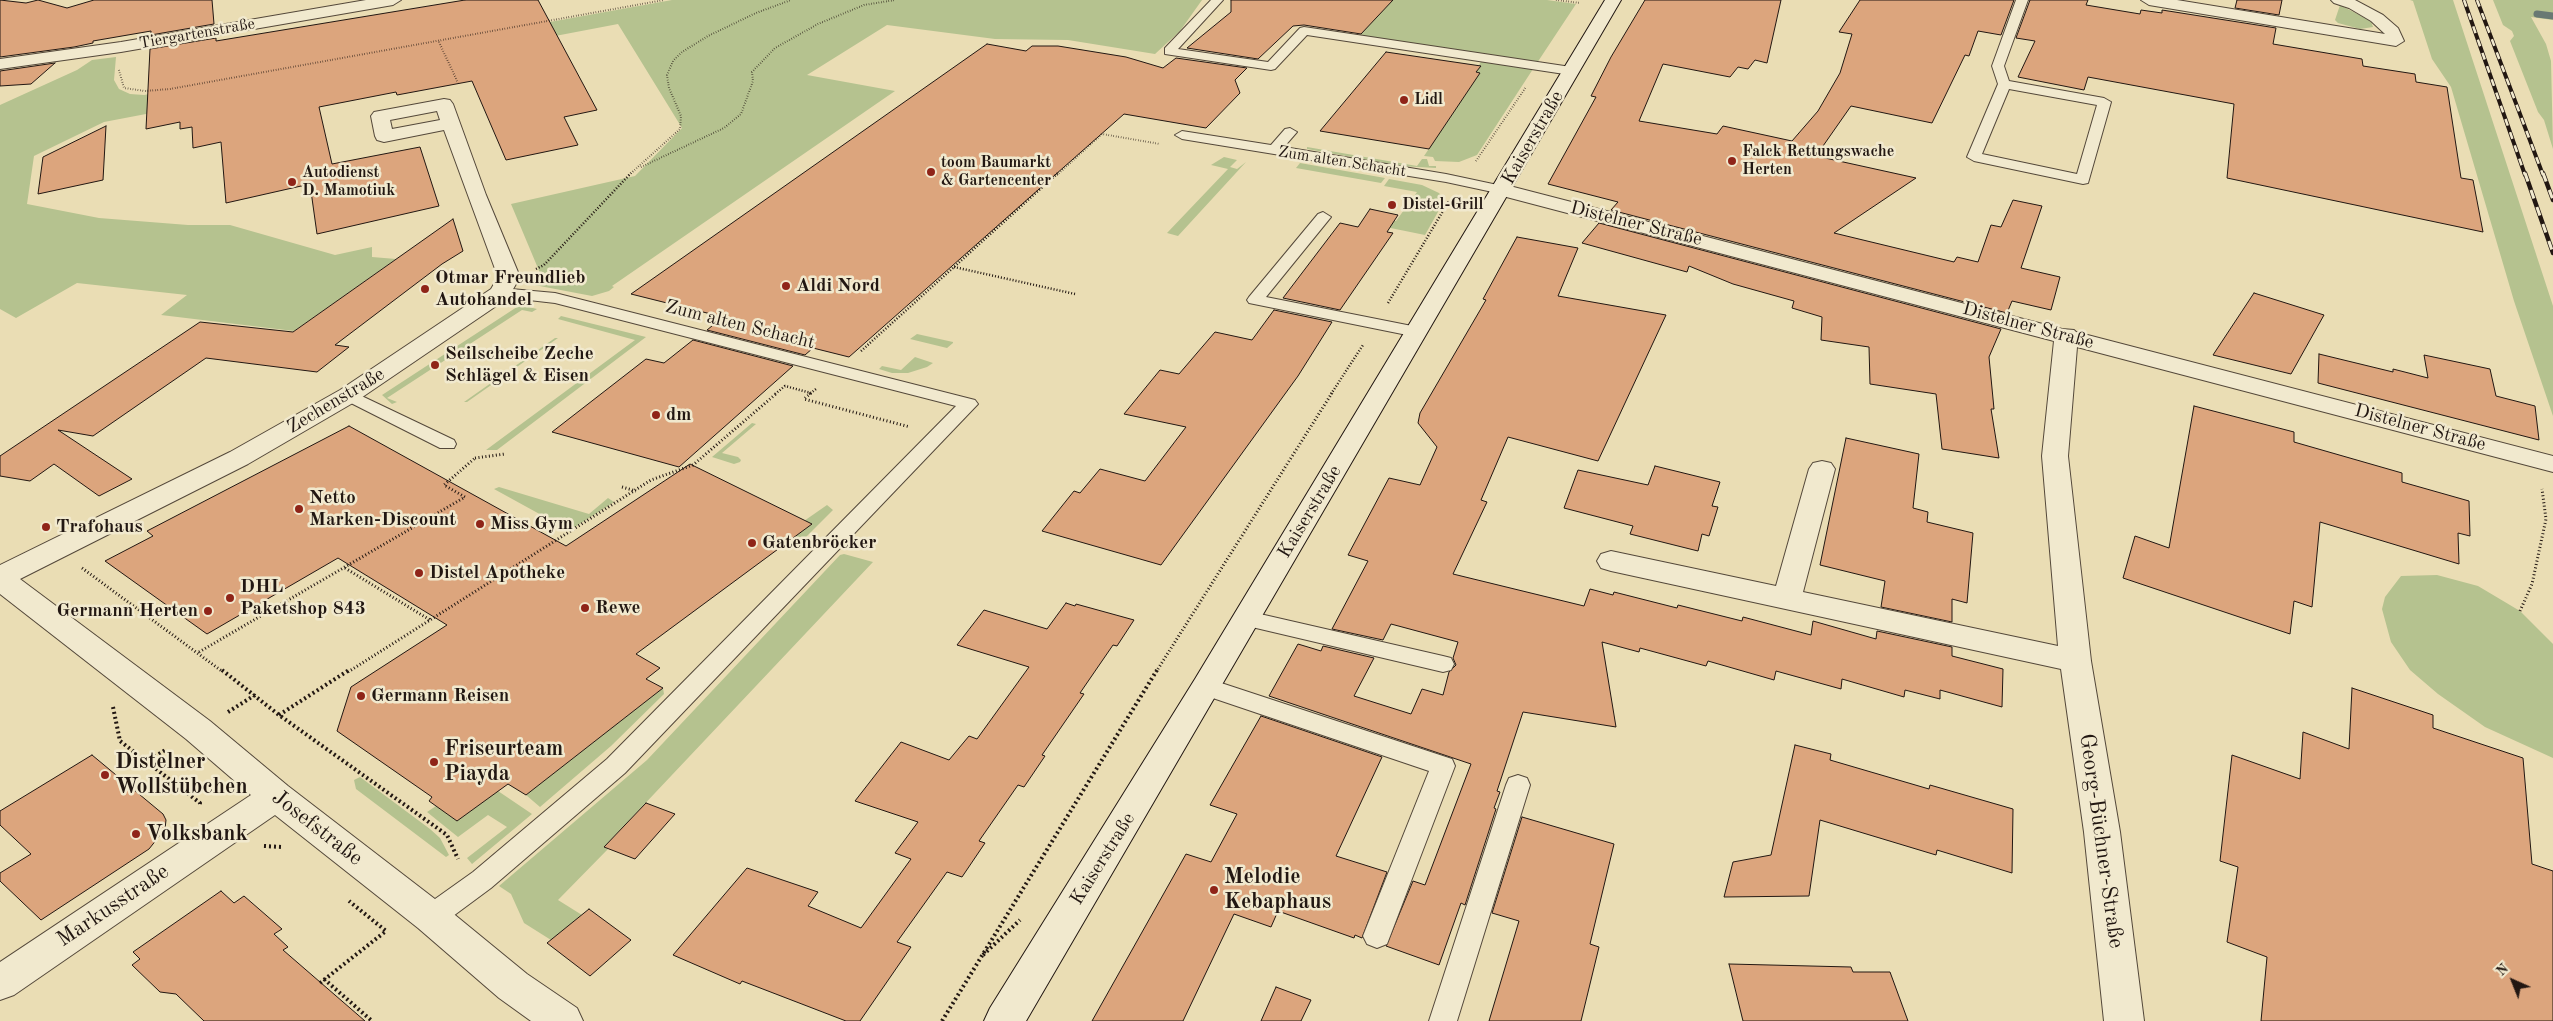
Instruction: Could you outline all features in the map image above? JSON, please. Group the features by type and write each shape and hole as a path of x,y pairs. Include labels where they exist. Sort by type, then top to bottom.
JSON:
{"street":[{"name":"Tiergartenstraße","path":"0,64 122,47 393,0"},
{"name":"Kaiserstraße","path":"1004,1021 1247,619 1613,0"},
{"path":"2149,0 2329,10"},
{"path":"259,23 263,9 269,5"},
{"path":"449,124 504,285"},
{"name":"Distelner Straße","path":"1502,190 2066,335 2544,461"},
{"name":"Zechenstraße","path":"0,578 239,458 349,395 504,285"},
{"name":"Georg-Büchner-Straße","path":"2066,335 2055,456 2075,660 2102,832 2124,1021"},
{"path":"1787,598 1822,469"},
{"path":"1611,561 2075,660"},
{"name":"Josefstraße","path":"0,578 198,730 276,796 431,917 506,980 563,1021"},
{"name":"Markusstraße","path":"0,983 276,796"}],"lane":[{"path":"1216,0 1169,51 1271,66 1304,31 1570,71"},
{"path":"2004,84 2104,102 2083,180 1974,157 2004,84 1998,66 2022,0"},
{"path":"1273,151 1290,132"},
{"name":"Zum alten Schacht","path":"1182,135 1461,181 1502,190"},
{"path":"1323,217 1255,300 1417,332"},
{"name":"Zum alten Schacht","path":"504,285 969,404 940,434"},
{"path":"349,395 447,444"},
{"path":"431,917 482,880 616,766 940,434"},
{"path":"1247,619 1443,664"},
{"path":"1206,687 1443,766 1377,936"},
{"path":"1443,1021 1518,785"}],"path":[{"path":"122,47 119,71 124,88 145,91 204,84 664,0"},
{"path":"504,285 544,265 586,219 680,129 681,116 669,88 667,75 673,61 682,52 708,36 756,13 791,0"},
{"path":"640,167 724,128 741,114 753,81 752,72 775,48 818,24 864,5 895,0"},
{"path":"1556,0 1582,2 1576,11"},
{"path":"438,42 459,87"},
{"path":"942,1021 1189,618 1376,324 1461,181 1540,66"},
{"path":"954,267 1075,294"},
{"path":"811,393 804,399 940,434"},
{"path":"447,444 475,458"},
{"path":"198,652 465,497 444,485 475,458 505,454"},
{"path":"2520,612 2532,584 2546,519 2544,461"},
{"path":"622,487 636,490"},
{"path":"56,549 198,652 279,715 446,835 461,866 482,880"},
{"path":"345,568 430,620"},
{"path":"324,979 372,1021"}],"green space":[{"path":"672,0 1202,0 1180,31 1155,54 1068,40 995,39 887,25 807,75 895,91 612,286 614,287 609,291 592,296 524,283 540,273 511,204 635,176 682,128 618,24 104,122 34,156 27,204 99,218 188,225 230,225 335,255 372,247 372,257 396,259 294,331 161,315 187,295 77,283 16,318 0,309 0,105 77,70 92,60 116,57 114,80 119,89 130,94 144,95"},
{"path":"1393,0 1547,0 1576,4 1537,63 1358,36"},
{"path":"2410,0 2453,0 2553,306 2553,416 2514,301 2451,87 2432,59 2413,1"},
{"path":"2493,0 2553,0 2553,20 2531,17 2546,44 2551,61 2553,149 2544,120 2538,112 2510,41 2514,36 2512,31 2503,25"},
{"path":"2340,5 2371,21 2373,27 2360,29 2338,23 2335,20"},
{"path":"1481,61 1533,69 1477,155 1459,162 1435,161 1433,157 1424,156 1480,73 1476,72"},
{"path":"1307,147 1417,166 1422,159 1427,159 1429,166 1436,166 1436,168 1401,166 1307,149"},
{"path":"1224,157 1237,160 1230,167 1237,169 1246,162 1178,236 1167,233 1228,169 1211,165"},
{"path":"1300,163 1385,178 1381,183 1296,168"},
{"path":"1389,179 1422,185 1439,193 1443,198 1443,203 1425,235 1361,222 1366,216 1396,221 1417,192 1384,186"},
{"path":"520,305 537,309 532,312 522,310 387,398 397,402 392,404 382,395"},
{"path":"561,316 646,337 497,450 486,450 635,340 558,319"},
{"path":"917,334 953,343 947,348 910,339"},
{"path":"555,338 558,338 467,402 464,402"},
{"path":"915,357 933,363 908,373 892,373 879,369 882,366 901,370"},
{"path":"752,423 756,424 722,453 738,457 741,460 740,462 734,464 712,457"},
{"path":"499,487 589,514 608,498 614,502 575,527 565,528 494,489"},
{"path":"827,505 833,510 798,545 786,543 811,525 804,521"},
{"path":"844,554 873,562 604,847 608,849 558,900 582,915 551,940 524,923 511,894 499,886 647,760 840,555"},
{"path":"2437,575 2478,586 2520,611 2553,644 2553,758 2485,727 2438,694 2410,670 2391,642 2382,609 2385,597 2401,576"},
{"path":"663,688 664,694 611,746 540,807 526,795"},
{"path":"360,777 430,829 440,838 449,855 446,857 356,789 354,780"},
{"path":"498,791 532,814 472,864 467,858 507,827 488,815 458,837 427,812 436,806 457,821"}],"building":[{"path":"0,0 26,3 38,0 67,8 94,0 212,0 214,24 151,35 151,31 93,41 93,43 74,47 0,57"},
{"path":"465,0 538,0 597,110 564,117 578,145 506,160 472,81 397,95 396,92 319,107 332,164 420,147 439,206 317,234 310,184 226,203 221,142 193,148 192,127 180,129 180,122 146,129 150,49 216,38 216,41"},
{"path":"1231,0 1393,0 1361,34 1304,25 1293,26 1258,59 1187,48 1231,12"},
{"path":"1645,0 1781,0 1767,63 1755,60 1748,69 1738,67 1730,77 1663,64 1639,121 1717,134 1723,126 1792,141 1818,111 1840,73 1852,34 1839,32 1860,0 2014,0 2001,35 1978,31 1969,56 1965,55 1932,123 1851,106 1816,156 1916,178 1834,233 1954,262 1957,257 1978,262 1991,225 2001,227 2013,200 2042,206 2021,268 2060,277 2051,310 2012,301 2007,313 1611,210 1618,202 1548,184 1596,97 1591,96 1611,57"},
{"path":"2030,0 2088,0 2086,5 2140,14 2141,10 2162,13 2162,10 2276,28 2273,44 2362,59 2363,66 2415,74 2416,82 2447,87 2461,178 2473,180 2483,232 2227,178 2234,104 2088,77 2084,90 2018,77 2035,41 2016,38"},
{"path":"2237,0 2282,0 2279,15 2235,8"},
{"name":"toom Baumarkt & Gartencenter","path":"987,44 1026,51 1032,46 1058,46 1126,57 1163,68 1176,58 1247,68 1235,80 1240,93 1206,128 1124,114 849,357 813,348 805,355 707,330 723,317 631,294"},
{"name":"Lidl","path":"1386,52 1481,66 1476,72 1480,73 1429,149 1320,131"},
{"path":"55,63 31,84 0,86 0,71"},
{"path":"106,126 103,180 38,194 43,157"},
{"path":"1370,209 1398,215 1387,232 1393,233 1340,310 1283,298 1340,223 1358,227"},
{"path":"453,219 463,251 442,264 335,345 349,347 317,372 206,358 93,436 58,430 132,479 99,496 54,464 30,481 0,476 0,456 200,322 293,332"},
{"path":"1599,223 2001,329 1989,357 1994,409 1991,409 1999,458 1942,449 1936,394 1870,384 1869,347 1821,340 1822,317 1792,308 1794,301 1733,284 1689,266 1687,272 1582,243"},
{"path":"1517,237 1578,248 1558,296 1666,315 1598,461 1508,437 1481,500 1487,502 1453,574 1584,606 1590,589 1613,595 1614,592 1677,608 1678,605 1742,621 1743,617 1811,635 1813,621 1876,639 1877,631 1952,647 1952,656 2003,669 2002,707 1940,690 1940,699 1905,690 1904,697 1842,679 1841,689 1776,671 1774,680 1708,661 1706,666 1640,648 1639,652 1602,642 1616,727 1523,712 1497,791 1500,792 1494,808 1496,809 1465,905 1461,903 1439,965 1386,946 1413,881 1425,885 1471,764 1269,696 1298,644 1321,651 1323,646 1374,658 1354,696 1411,714 1422,689 1443,695 1449,672 1456,665 1453,658 1458,642 1391,624 1383,640 1332,629 1368,561 1348,555 1389,478 1420,485 1437,447 1418,423 1420,413 1486,300 1483,299"},
{"path":"2254,293 2324,315 2291,374 2213,355"},
{"path":"1274,310 1332,322 1298,376 1161,565 1042,531 1074,491 1080,493 1100,469 1145,481 1186,427 1124,414 1160,370 1179,374 1215,332 1252,340"},
{"name":"dm","path":"693,340 793,366 679,467 552,432 646,359 664,363"},
{"path":"2319,354 2393,372 2393,369 2428,378 2424,355 2490,369 2496,396 2535,406 2539,440 2318,383"},
{"path":"2194,406 2294,432 2294,442 2402,473 2402,482 2469,501 2470,536 2458,533 2459,564 2320,522 2312,607 2294,601 2290,634 2123,578 2135,536 2169,548"},
{"path":"349,426 566,546 690,464 812,524 636,654 660,668 646,679 663,688 526,795 508,784 457,821 429,801 432,797 337,731 351,687 447,625 338,558 207,634 105,561 153,536 147,531"},
{"path":"1846,438 1919,454 1913,508 1928,512 1927,522 1973,533 1967,603 1952,599 1952,622 1881,607 1885,581 1820,565"},
{"path":"1655,466 1720,482 1712,506 1718,507 1709,536 1702,534 1698,551 1630,534 1633,526 1564,508 1578,470 1648,485"},
{"path":"1066,603 1134,620 1117,646 1113,645 1080,693 1084,694 1042,755 1045,756 1024,787 1018,785 979,841 985,843 962,877 947,872 897,942 911,947 860,1021 846,1021 742,981 740,984 673,955 747,868 818,892 808,906 861,928 911,859 895,853 918,822 855,801 901,742 949,760 969,736 977,739 1029,667 957,645 984,610 1047,629"},
{"path":"2352,688 2433,715 2433,728 2523,758 2532,864 2553,871 2553,1021 2261,1021 2267,957 2227,942 2238,867 2220,861 2232,755 2300,779 2303,732 2349,749"},
{"path":"1261,716 1382,757 1336,856 1387,872 1362,938 1355,935 1354,938 1278,911 1271,927 1234,914 1183,1021 1092,1021 1186,854 1211,862 1237,814 1210,805"},
{"path":"1795,745 1831,754 1830,760 1929,789 1930,785 2013,809 2012,873 1937,850 1936,855 1820,820 1809,896 1724,897 1733,862 1771,855"},
{"path":"92,755 163,814 166,820 165,829 149,849 41,920 0,881 0,873 31,854 0,825 0,811"},
{"path":"646,803 675,814 635,859 604,847"},
{"path":"1522,817 1614,844 1590,944 1599,947 1581,1021 1489,1021 1519,921 1492,913"},
{"path":"221,891 234,903 244,896 282,929 274,934 288,947 283,950 365,1021 204,1021 176,994 160,992 132,965 140,959 133,952"},
{"path":"589,909 631,940 590,976 547,943"},
{"path":"1729,964 1851,967 1853,972 1890,972 1908,1021 1743,1021"},
{"path":"1276,987 1311,1000 1301,1021 1261,1021"}],"waterway":[{"path":"2537,14 2553,16"}],"railway":[{"path":"2464,0 2525,175"},
{"path":"2477,0 2543,175"},
{"path":"2525,173 2553,253"},
{"path":"2543,173 2553,200"}],"place":[{"name":"Lidl","path":"1404,100"},
{"name":"Falck Rettungswache Herten","path":"1732,161"},
{"name":"toom Baumarkt & Gartencenter","path":"931,172"},
{"name":"Autodienst D. Mamotiuk","path":"292,182"},
{"name":"Distel-Grill","path":"1392,205"},
{"name":"Aldi Nord","path":"786,286"},
{"name":"Otmar Freundlieb Autohandel","path":"425,289"},
{"name":"Seilscheibe Zeche Schlägel & Eisen","path":"435,365"},
{"name":"dm","path":"656,415"},
{"name":"Netto Marken-Discount","path":"299,509"},
{"name":"Miss Gym","path":"480,524"},
{"name":"Trafohaus","path":"46,527"},
{"name":"Gatenbröcker","path":"752,543"},
{"name":"Distel Apotheke","path":"419,573"},
{"name":"DHL Paketshop 843","path":"230,598"},
{"name":"Rewe","path":"585,608"},
{"name":"Germann Herten","path":"208,611"},
{"name":"Germann Reisen","path":"361,696"},
{"name":"Friseurteam Piayda","path":"434,762"},
{"name":"Distelner Wollstübchen","path":"105,775"},
{"name":"Volksbank","path":"136,834"},
{"name":"Melodie Kebaphaus","path":"1214,890"}]}
